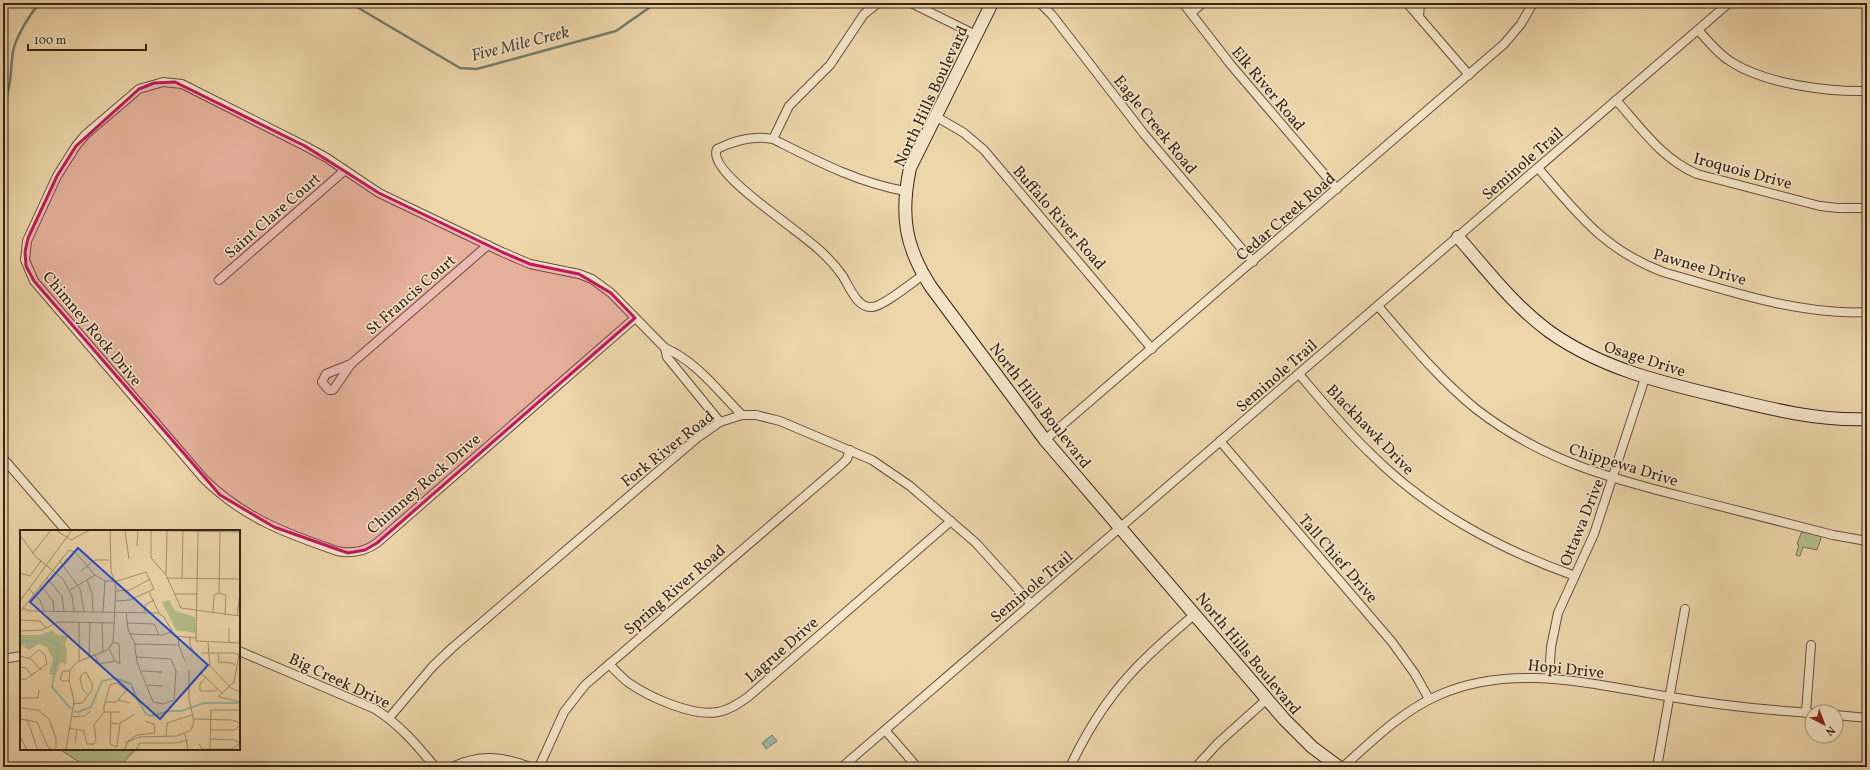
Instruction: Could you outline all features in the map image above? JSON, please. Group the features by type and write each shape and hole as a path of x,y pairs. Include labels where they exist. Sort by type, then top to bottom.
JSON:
{"street":[{"path":"773,139 789,106 830,65 864,14 878,3"},
{"path":"911,3 976,35"},
{"name":"North Hills Boulevard","path":"992,3 913,160 905,191 905,220 909,242 923,275 1045,440 1267,699 1312,747 1341,767"},
{"name":"Eagle Creek Road","path":"1040,3 1052,15 1144,134 1252,262"},
{"name":"Elk River Road","path":"1183,3 1231,65 1337,190"},
{"path":"1190,13 1203,3"},
{"path":"1407,3 1469,75"},
{"path":"1419,18 1420,3"},
{"name":"Cedar Creek Road","path":"1045,440 1469,75 1514,33 1533,3"},
{"name":"Seminole Trail","path":"842,767 1729,3"},
{"path":"1698,30 1719,53 1733,63 1755,74 1805,86 1831,90 1867,90"},
{"name":"Chimney Rock Drive","path":"635,318 371,547 358,552 337,551 257,519 220,495 204,479 34,281 25,260 27,241 58,176 76,146 133,93 154,83 175,82 190,87 305,146 379,193 488,245 530,264 570,272 592,280 610,293 635,318 665,348 673,351 698,370 742,415"},
{"name":"Iroquois Drive","path":"1616,100 1664,154 1683,168 1697,174 1820,206 1838,208 1867,208"},
{"name":"Buffalo River Road","path":"935,116 964,133 984,150 1152,349"},
{"path":"905,191 863,182 773,139 753,137 717,149 716,160 728,175 761,204 814,243 837,268 854,296 863,305 872,307 882,304 923,275"},
{"name":"Pawnee Drive","path":"1538,168 1587,224 1602,238 1618,251 1647,266 1678,276 1783,304 1832,312 1867,312"},
{"name":"Saint Clare Court","path":"219,280 344,171"},
{"name":"Osage Drive","path":"1458,236 1516,303 1550,332 1600,361 1645,378 1796,414 1820,417 1867,418"},
{"name":"St Francis Court","path":"351,364 488,245"},
{"name":"Chippewa Drive","path":"1378,306 1438,375 1476,408 1500,426 1545,452 1586,469 1613,478 1833,535 1867,541"},
{"name":"Chimney Rock Drive","path":"665,348 667,357 720,422"},
{"name":"Blackhawk Drive","path":"1299,374 1368,452 1407,487 1476,533 1501,546 1575,576"},
{"name":"Ottawa Drive","path":"1549,678 1553,631 1563,600 1594,534 1645,378"},
{"name":"Fork River Road","path":"389,718 428,672 452,648 675,456 720,422 742,415 756,415 780,421 872,460 899,477 951,521 997,564 1031,604"},
{"name":"Tall Chief Drive","path":"1220,441 1392,642 1429,699"},
{"name":"Spring River Road","path":"539,767 564,712 585,685 842,464 847,459 850,450"},
{"path":"3,458 65,530"},
{"name":"Lagrue Drive","path":"609,664 628,682 656,698 679,707 704,714 726,710 748,697 951,521"},
{"path":"1657,767 1685,609"},
{"path":"1070,767 1090,728 1116,690 1146,657 1195,614"},
{"path":"1809,704 1811,645"},
{"name":"Big Creek Drive","path":"240,651 360,702 389,718 435,767"},
{"path":"3,659 20,656"},
{"name":"Hopi Drive","path":"1341,767 1399,718 1429,699 1455,688 1486,680 1508,678 1549,678 1670,697 1752,708 1804,713"},
{"path":"1196,767 1218,743 1267,699"},
{"path":"1844,716 1867,718"},
{"path":"885,730 917,767"},
{"path":"452,767 463,762 483,757 509,760 530,767"}],"highlighted area":[{"path":"175,82 305,146 379,193 502,252 530,264 579,274 611,293 635,318 377,543 365,550 348,553 274,527 220,495 34,281 26,266 25,252 28,238 57,176 76,146 139,89 154,83"}],"green space":[{"path":"1802,531 1820,536 1821,538 1817,550 1803,547 1800,556 1796,555 1799,545 1797,544"},
{"path":"61,750 135,750 119,767 87,767"}],"shaded area":[{"path":"772,735 777,741 766,749 762,743"}],"waterway":[{"name":"Five Mile Creek","path":"3,104 8,92 14,47 24,26 40,3"},
{"name":"Five Mile Creek","path":"350,3 460,68 477,69 616,31 656,3"}]}
